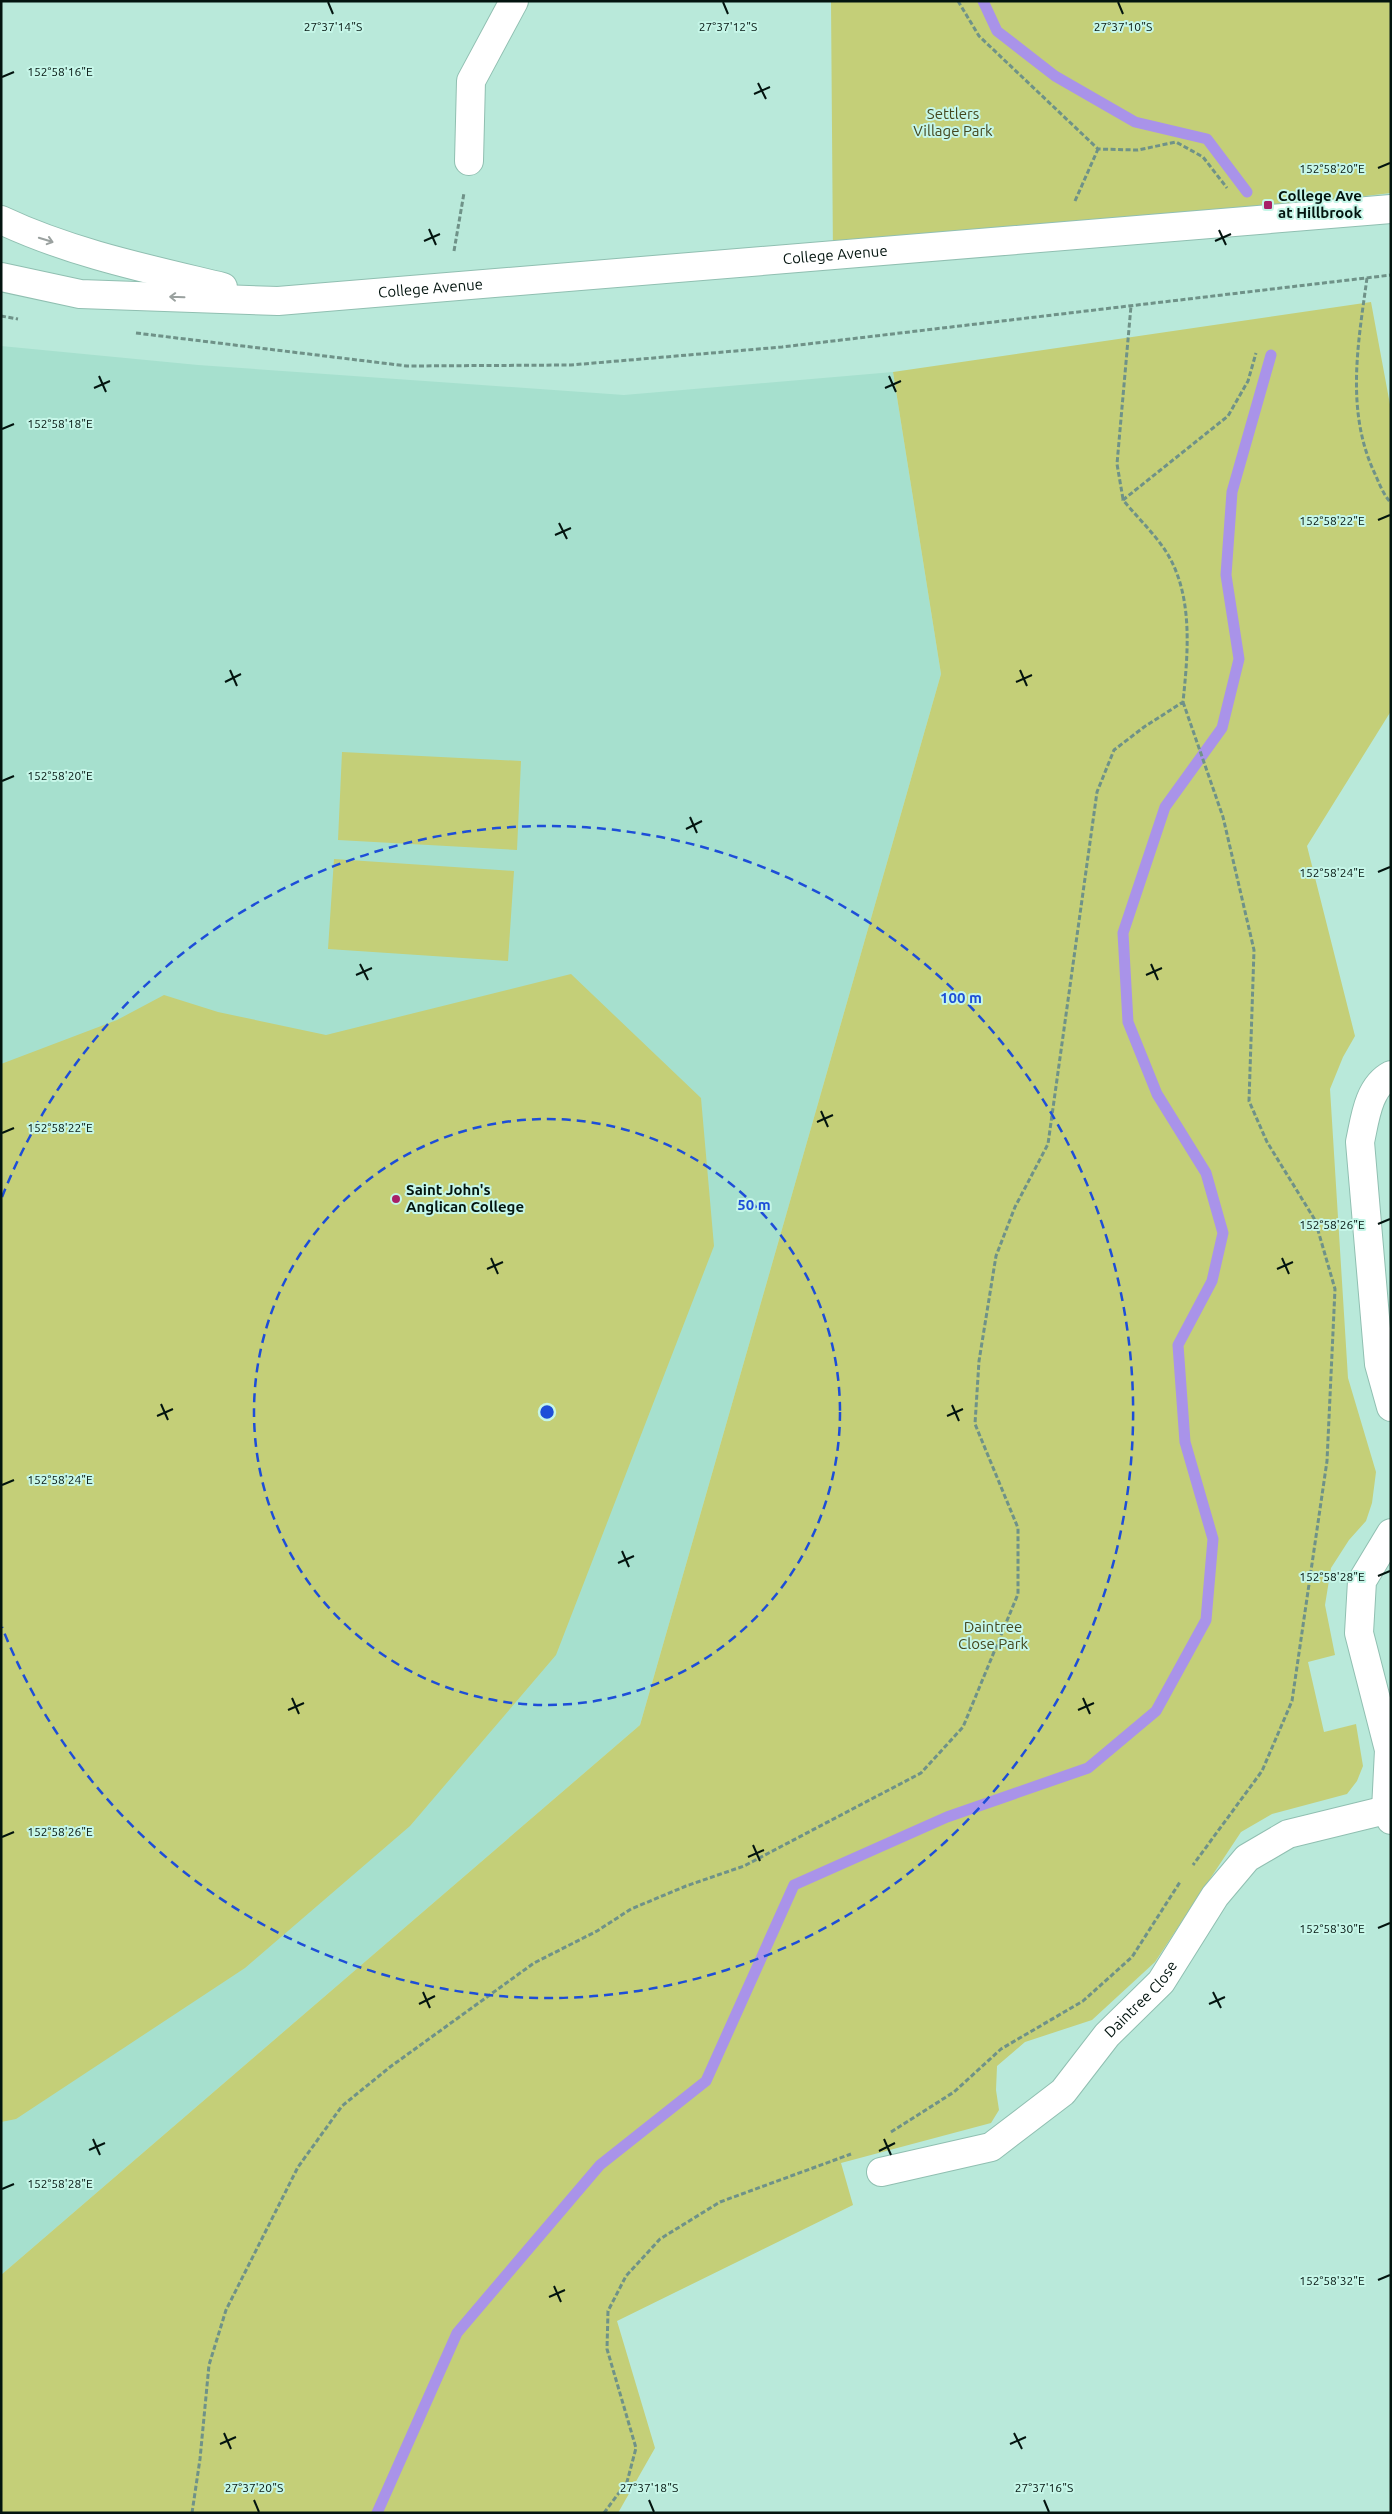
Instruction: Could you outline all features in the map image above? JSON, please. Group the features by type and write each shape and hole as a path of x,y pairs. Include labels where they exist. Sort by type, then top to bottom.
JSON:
{"street":[{"path":"469,161 471,82 514,1"},
{"name":"College Avenue","path":"1,277 80,294 278,301 1391,208"},
{"name":"College Avenue","path":"1,220 37,237 113,261 278,301"},
{"path":"1391,1075 1380,1080 1366,1109 1360,1142 1380,1364 1391,1407"},
{"path":"1388,1815 1388,1750 1359,1633 1362,1582 1391,1533"},
{"name":"Daintree Close","path":"882,2172 991,2147 1063,2092 1107,2035 1161,1982 1215,1896 1247,1858 1288,1834 1388,1815"}],"path":[{"path":"958,1 979,36 1098,149 1138,150 1176,142 1203,157 1230,193"},
{"path":"1072,209 1098,149"},
{"path":"132,332 407,366 571,365 782,348 1391,275"},
{"path":"1367,278 1358,340 1355,405 1366,456 1385,496 1391,503"},
{"path":"1131,306 1117,455 1123,500 1165,550 1181,586 1189,645 1183,702 1222,816 1254,950 1249,1101 1266,1142 1315,1220 1335,1289 1327,1461 1292,1701 1262,1771 1191,1867"},
{"path":"1,316 24,319"},
{"path":"1123,500 1228,416 1248,381 1256,352"},
{"path":"192,2513 200,2459 209,2365 226,2310 298,2167 342,2106 390,2067 534,1963 598,1931 631,1910 686,1886 744,1866 921,1773 963,1727 1018,1594 1018,1528 975,1424 979,1361 996,1256 1015,1207 1048,1144 1097,792 1114,750 1144,727 1183,702"},
{"path":"890,2133 954,2092 1001,2049 1083,2001 1132,1957 1185,1875"},
{"path":"604,2513 627,2482 636,2448 607,2349 608,2311 626,2276 660,2240 720,2202 856,2152"}],"shaded area":[{"name":"Saint John's Anglican College","path":"1,346 198,365 624,395 893,372 941,674 640,1725 1,2275"}],"green space":[{"name":"Settlers Village Park","path":"831,1 1391,1 1391,193 833,257"},
{"name":"Daintree Close Park","path":"1371,302 1391,410 1391,711 1307,846 1355,1036 1343,1057 1330,1089 1348,1378 1376,1472 1372,1503 1366,1521 1349,1540 1331,1568 1325,1605 1335,1655 1308,1662 1324,1732 1356,1724 1363,1766 1357,1781 1347,1794 1272,1814 1241,1832 1155,1962 1092,2020 1025,2042 997,2066 996,2090 999,2110 991,2123 841,2163 853,2205 617,2321 655,2448 618,2513 1,2513 1,2275 640,1725 941,674 893,372"},
{"path":"342,752 521,761 517,850 338,840"},
{"path":"334,859 514,871 508,961 328,949"},
{"path":"571,974 701,1098 714,1246 556,1655 410,1826 245,1968 16,2119 1,2122 1,1064 117,1020 164,995 218,1012 326,1035"}],"waterway":[{"path":"983,1 997,31 1055,76 1135,122 1207,139 1247,192"},
{"path":"377,2513 457,2333 600,2165 706,2081 794,1885 947,1817 1088,1768 1156,1711 1206,1620 1213,1539 1185,1442 1178,1345 1212,1281 1223,1233 1206,1173 1157,1094 1128,1022 1123,933 1165,807 1222,728 1239,659 1226,575 1232,492 1271,355"}],"place":[{"name":"College Ave at Hillbrook","path":"1268,205"},
{"name":"Saint John's Anglican College","path":"396,1199"}]}
